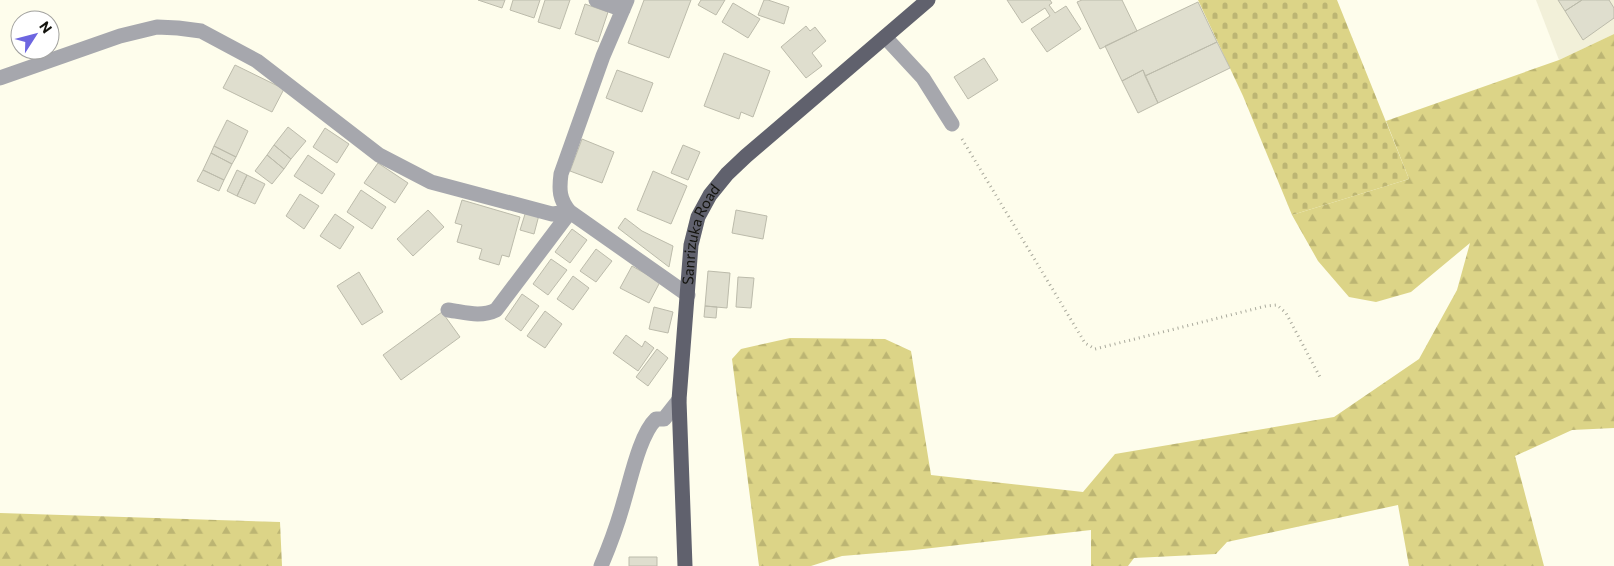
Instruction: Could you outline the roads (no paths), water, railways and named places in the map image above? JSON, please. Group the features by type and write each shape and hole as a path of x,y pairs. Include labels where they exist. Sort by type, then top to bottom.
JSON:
{"main road":[{"name":"Sanrizuka Road","path":"685,566 679,400 691,245 698,217 710,195 727,174 746,156 928,0"}],"street":[{"path":"596,0 625,5 603,56 561,174 560,195 564,205 570,212 688,295"},
{"path":"0,78 120,36 157,28 201,31 257,61 379,155 431,182 552,214 570,212"},
{"path":"885,37 923,78 952,124"},
{"path":"448,310 480,315 489,314 496,310 570,212"},
{"path":"601,566 650,425 656,419 664,419 679,400"}]}
